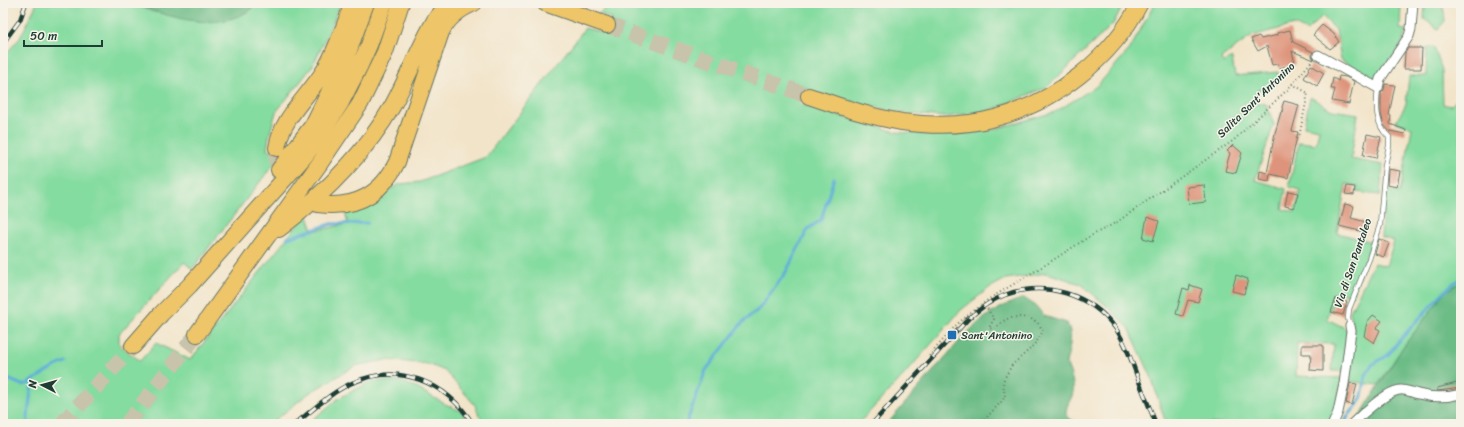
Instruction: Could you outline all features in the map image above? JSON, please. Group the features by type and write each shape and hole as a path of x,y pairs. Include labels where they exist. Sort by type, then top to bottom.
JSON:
{"highway":[{"path":"277,148 280,135 287,120 325,70 336,49 353,3"},
{"path":"133,346 161,314 190,285 313,125 346,58 366,3"},
{"path":"205,266 304,157 325,128 340,104 360,65 372,38 384,3"},
{"path":"197,334 312,174 360,104 385,52 401,3"},
{"path":"262,242 306,208 341,174 364,148 380,126 393,104 435,20 445,8 453,3"},
{"path":"318,204 336,205 358,201 374,192 387,179 397,162 441,32 448,20 453,15 474,3"},
{"path":"545,3 607,25"},
{"path":"809,96 867,115 902,122 958,124 995,118 1015,112 1036,103 1075,79 1100,58 1120,35 1140,3"}],"street":[{"path":"1318,55 1378,88 1380,79 1409,36 1413,3"},
{"name":"Via di San Pantaleo","path":"1333,424 1338,412 1344,384 1351,336 1350,326"},
{"path":"1352,424 1362,414 1388,394 1400,390 1433,398 1445,398 1461,394"}],"lane":[{"name":"Via di San Pantaleo","path":"1350,326 1348,318 1349,309 1369,259 1380,225 1389,137 1383,132 1378,116 1378,88"}],"path":[{"name":"Salita Sant'Antonino","path":"929,356 957,324 994,296 1154,198 1234,140 1292,84 1318,55"},
{"path":"1292,84 1308,93 1299,137"},
{"path":"984,424 1005,396 1003,384 1004,379 1012,365 1037,341 1042,331 1034,320 1017,317 1005,320 992,329 989,328 994,318 988,310 986,304 994,296"}],"green space":[{"path":"37,3 133,3 153,12 232,18 250,11 254,3 341,3 312,67 276,112 269,136 267,150 284,151 192,269 184,262 119,334 119,344 140,361 156,343 190,360 307,213 313,231 348,224 345,213 400,184 420,182 486,157 585,28 606,34 612,19 598,14 615,3 1124,3 1113,24 1047,87 989,111 945,117 900,113 813,92 804,87 798,91 797,97 802,105 897,132 932,135 991,130 1055,112 1097,86 1130,49 1155,3 1401,3 1400,29 1406,30 1402,44 1376,80 1341,60 1336,30 1322,16 1307,31 1294,25 1252,36 1221,58 1223,63 1232,58 1235,76 1278,72 1278,83 1257,91 1256,103 1266,104 1274,124 1255,180 1286,189 1282,209 1295,212 1301,190 1289,187 1299,142 1316,144 1319,129 1304,126 1310,97 1332,110 1358,114 1351,159 1383,165 1380,195 1357,192 1358,186 1346,184 1337,233 1372,242 1352,296 1336,292 1327,319 1347,329 1344,371 1332,371 1334,344 1297,343 1296,376 1343,378 1331,424 1166,424 1151,376 1129,328 1108,307 1081,284 1047,273 1006,279 989,288 961,310 903,376 858,424 483,424 475,405 445,371 428,364 386,360 355,366 309,393 270,424 3,424 3,57 20,38"},
{"path":"133,3 254,3 245,13 226,20 213,22 171,16"},
{"path":"1425,3 1443,3 1445,21 1438,29 1424,19"},
{"path":"1427,47 1434,47 1442,70 1443,104 1450,106 1457,98 1458,68 1461,59 1461,282 1446,291 1403,347 1378,385 1347,381 1354,331 1350,312 1374,263 1386,266 1394,241 1381,237 1385,191 1400,192 1412,128 1396,122 1406,104 1409,76 1426,76"},
{"path":"1461,282 1461,424 1355,424 1403,347 1446,291"},
{"path":"1024,298 1036,306 1044,316 1067,323 1071,338 1066,363 1071,374 1073,392 1066,414 1070,419 1080,424 887,424 974,326 996,310 1009,303"},
{"path":"372,381 400,381 413,386 445,404 463,412 465,424 307,424 339,398"}],"building":[{"path":"1322,25 1334,34 1339,42 1330,49 1313,35"},
{"path":"1290,30 1293,42 1313,52 1312,56 1314,60 1292,51 1295,64 1279,68 1278,64 1272,65 1267,46 1258,51 1251,39 1259,36 1261,39 1278,35 1277,33"},
{"path":"1408,48 1422,48 1421,69 1404,69 1405,53"},
{"path":"1311,65 1324,73 1317,86 1304,78"},
{"path":"1339,76 1346,77 1354,81 1349,104 1332,101 1335,89 1331,89 1333,78 1338,81"},
{"path":"1385,84 1395,85 1389,115 1391,116 1390,124 1406,130 1405,134 1390,132 1384,125 1381,114 1381,93 1384,90"},
{"path":"1284,101 1299,105 1292,131 1298,132 1288,178 1270,174 1269,181 1259,179 1260,171 1267,173 1275,133 1281,112 1283,111 1282,107"},
{"path":"1367,134 1381,137 1376,158 1363,155"},
{"path":"1233,145 1242,153 1236,173 1225,171 1230,153 1227,151"},
{"path":"1388,169 1400,171 1397,187 1387,185"},
{"path":"1204,185 1206,202 1189,204 1187,187"},
{"path":"1347,186 1355,187 1354,195 1345,194"},
{"path":"1288,191 1298,193 1294,208 1285,206"},
{"path":"1345,204 1354,206 1351,218 1366,222 1364,232 1339,226"},
{"path":"1147,217 1159,221 1153,241 1143,238"},
{"path":"1379,239 1389,243 1384,257 1375,254"},
{"path":"1236,275 1248,279 1244,294 1232,291"},
{"path":"1190,285 1202,289 1198,302 1188,300 1183,316 1176,314 1183,288 1189,290"},
{"path":"1336,298 1347,302 1343,315 1331,312"},
{"path":"1373,315 1382,321 1376,328 1380,330 1374,343 1364,336 1367,322"},
{"path":"1302,345 1323,345 1323,371 1310,370 1311,354 1302,354"},
{"path":"1461,382 1461,388 1437,391 1437,388"},
{"path":"1350,383 1357,384 1352,405 1346,403"}],"waterway":[{"path":"686,424 706,370 742,323 760,308 786,272 808,229 821,220 834,178"},
{"path":"287,238 331,224 368,223"},
{"path":"1344,424 1362,396 1366,375 1372,365 1388,355 1436,300 1452,284 1461,279"},
{"path":"3,377 22,385 27,384 65,362"},
{"path":"27,424 32,382"}],"tunnel":[{"path":"607,25 809,96"},
{"path":"277,148 277,166 283,181 293,194 309,202"},
{"path":"127,424 197,334"},
{"path":"62,424 133,346"}],"railway":[{"path":"3,43 20,20 26,3"},
{"path":"872,424 969,318 995,299 1020,291 1036,289 1066,293 1094,307 1106,317 1116,329 1126,347 1156,424"},
{"path":"295,424 329,396 344,387 370,377 387,375 404,376 420,380 435,387 462,409 473,424"}],"place":[{"name":"Sant'Antonino","path":"952,335"}]}
